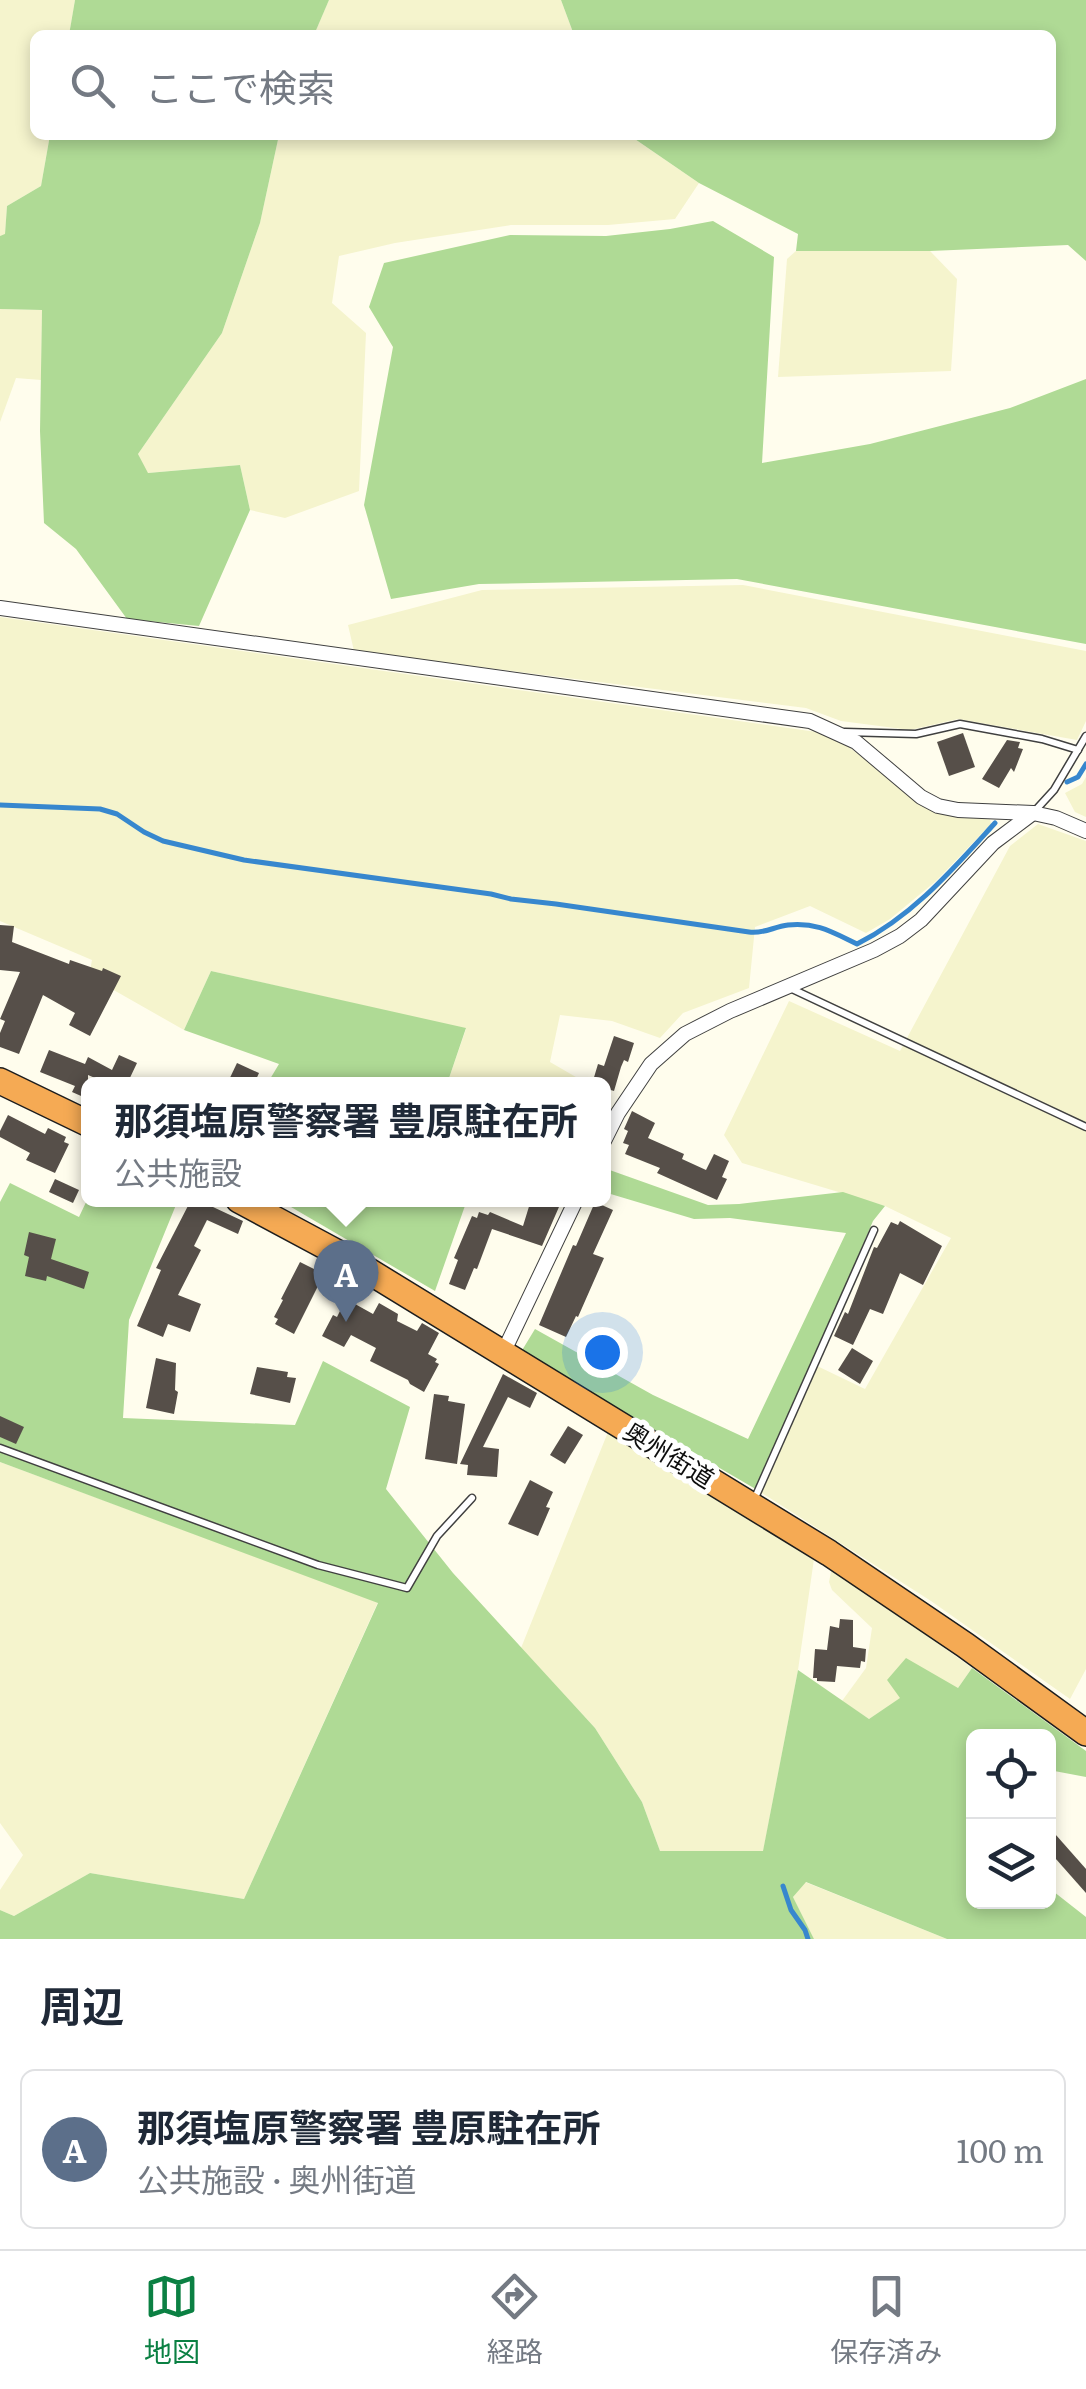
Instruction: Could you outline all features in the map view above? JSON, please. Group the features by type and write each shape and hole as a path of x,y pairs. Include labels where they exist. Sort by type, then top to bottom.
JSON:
{"highway":[{"path":"0,1081 81,1121"},
{"name":"奥州街道","path":"252,1207 349,1259 829,1553 965,1645 1086,1734"}],"street":[{"path":"0,608 810,722 856,742 921,797 938,806 1033,813 1086,831"},
{"path":"611,1127 651,1064 685,1034 900,936 993,843 1033,813"},
{"path":"503,1354 573,1207"}],"lane":[{"path":"838,732 916,734 960,724 1078,750"},
{"path":"1033,813 1054,790 1086,736"},
{"path":"788,988 1086,1127"},
{"path":"752,1506 874,1230"},
{"path":"0,1448 318,1565 407,1588 438,1536 472,1498"}],"green space":[{"path":"0,0 75,0 70,30 30,30 30,140 49,140 41,186 7,206 5,235 0,236"},
{"path":"75,0 329,0 316,30 70,30"},
{"path":"329,0 561,0 572,30 316,30"},
{"path":"561,0 1086,0 1086,261 1068,245 796,251 798,234 699,183 636,140 1056,140 1056,30 572,30"},
{"path":"49,140 278,140 260,223 222,333 138,454 148,473 240,465 250,510 199,626 127,619 76,549 44,523 40,431 42,310 0,309 0,236 5,234 7,206 41,186"},
{"path":"278,140 636,140 699,183 675,219 608,225 511,225 339,256 332,303 366,333 359,491 285,518 250,510 240,465 147,473 138,454 222,333 260,223"},
{"path":"713,221 774,257 762,463 870,444 1010,408 1086,379 1086,644 737,579 479,584 391,599 364,505 393,347 369,307 384,263 510,235 606,236"},
{"path":"796,251 930,251 957,279 951,371 778,377 787,259"},
{"path":"0,309 42,310 41,380 16,378 0,422"},
{"path":"743,585 1086,651 1086,721 1077,740 958,719 910,730 841,721 806,708 354,651 348,625 482,590"},
{"path":"0,617 831,734 932,809 990,819 991,824 936,881 890,919 866,933 810,906 755,927 749,988 683,1013 660,1038 612,1021 560,1015 550,1062 576,1077 449,1077 466,1029 211,971 184,1030 89,976 92,960 0,921"},
{"path":"1086,777 1086,817 1075,812 1065,793 1082,784"},
{"path":"1038,824 1086,841 1086,1669 1070,1699 931,1601 759,1491 813,1364 865,1389 951,1238 885,1206 742,1163 724,1135 789,1001 900,1051 1010,846"},
{"path":"211,971 466,1028 449,1077 271,1077 279,1064 184,1030"},
{"path":"611,1170 708,1205 843,1192 885,1206 873,1221 759,1491 521,1352 535,1329 653,1395 748,1439 846,1233 730,1218 694,1219 611,1194"},
{"path":"10,1183 79,1217 84,1207 175,1207 129,1320 123,1418 295,1425 323,1361 410,1407 386,1489 453,1573 595,1728 642,1802 660,1851 763,1851 798,1670 869,1719 900,1698 887,1680 906,1658 958,1688 972,1668 1056,1729 966,1729 966,1909 1056,1909 1056,1893 1086,1917 1086,1939 947,1939 806,1882 793,1897 814,1939 0,1939 0,1910 14,1916 90,1873 244,1899 378,1603 0,1462 0,1202"},
{"path":"291,1207 465,1207 435,1291"},
{"path":"608,1432 814,1559 798,1670 763,1852 660,1851 642,1802 595,1728 521,1648"},
{"path":"0,1462 378,1602 244,1899 90,1873 14,1916 0,1910 0,1890 23,1855 0,1823"},
{"path":"832,1567 972,1668 958,1688 887,1680 901,1698 869,1719 842,1701 866,1668 872,1628 832,1590"},
{"path":"1056,1729 1086,1751 1086,1777 1056,1771"},
{"path":"805,1882 947,1939 814,1939 793,1897"}],"building":[{"path":"963,733 975,767 949,776 937,742"},
{"path":"1007,740 1020,742 1018,748 1023,749 1014,772 1011,768 999,788 982,779"},
{"path":"0,925 14,926 12,942 69,964 70,960 121,976 90,1036 69,1025 75,1013 43,995 19,1054 0,1047 5,1021 0,1019 20,972 0,970"},
{"path":"614,1036 634,1043 614,1091 611,1077 594,1077 598,1064 604,1066"},
{"path":"49,1050 85,1064 88,1057 112,1070 119,1055 137,1063 130,1077 81,1077 81,1096 72,1092 75,1086 40,1072"},
{"path":"237,1063 259,1073 257,1077 230,1077"},
{"path":"632,1111 655,1123 648,1138 684,1154 682,1159 706,1170 714,1154 729,1161 722,1177 727,1179 717,1200 657,1173 660,1168 625,1154 629,1145 623,1143 628,1131 624,1129"},
{"path":"8,1115 45,1134 48,1128 66,1137 64,1142 69,1144 55,1173 26,1160 30,1153 0,1137"},
{"path":"55,1179 79,1190 73,1203 49,1192"},
{"path":"187,1207 213,1207 243,1221 238,1234 207,1220 194,1246 201,1250 178,1295 201,1304 190,1332 168,1324 163,1337 137,1326 161,1270 156,1268"},
{"path":"529,1207 559,1207 542,1246 492,1229 465,1290 449,1284 458,1260 454,1258 472,1216 477,1218 479,1212 490,1212 523,1226"},
{"path":"593,1207 613,1210 593,1254 604,1258 566,1337 539,1325 573,1245 576,1246"},
{"path":"900,1221 942,1246 923,1285 900,1273 883,1314 870,1309 853,1345 834,1336 845,1312 848,1314 874,1247 877,1248 891,1222 898,1225"},
{"path":"29,1232 56,1239 51,1259 89,1272 84,1289 47,1276 46,1281 25,1276"},
{"path":"300,1262 324,1274 294,1334 275,1324 278,1319 274,1317"},
{"path":"346,1299 373,1314 379,1303 398,1314 397,1321 417,1331 422,1323 439,1333 428,1354 439,1364 424,1392 370,1361 376,1348 351,1335 344,1347 322,1336"},
{"path":"852,1348 873,1361 860,1384 838,1370"},
{"path":"156,1358 176,1363 178,1392 174,1414 146,1408"},
{"path":"257,1367 288,1372 287,1377 296,1378 290,1403 250,1394"},
{"path":"503,1374 537,1393 530,1408 508,1397 483,1447 499,1449 497,1477 467,1475 468,1465 460,1464"},
{"path":"434,1394 465,1404 457,1464 425,1459"},
{"path":"0,1416 24,1427 16,1444 0,1437"},
{"path":"568,1426 583,1435 565,1464 550,1455"},
{"path":"530,1480 553,1492 538,1536 508,1524"},
{"path":"840,1619 853,1620 853,1647 866,1649 865,1662 861,1661 860,1668 837,1666 835,1682 817,1681 813,1678 815,1649 827,1650 830,1626 839,1628"},
{"path":"1056,1835 1086,1869 1086,1893 1056,1859"}],"waterway":[{"path":"1067,782 1078,777 1086,764"},
{"path":"0,805 100,809 117,814 163,841 244,860 749,932 807,925 857,944 914,906 995,823"},
{"path":"783,1886 791,1910 808,1939"}],"place":[{"name":"那須塩原警察署 豊原駐在所","path":"346,1322"}]}
